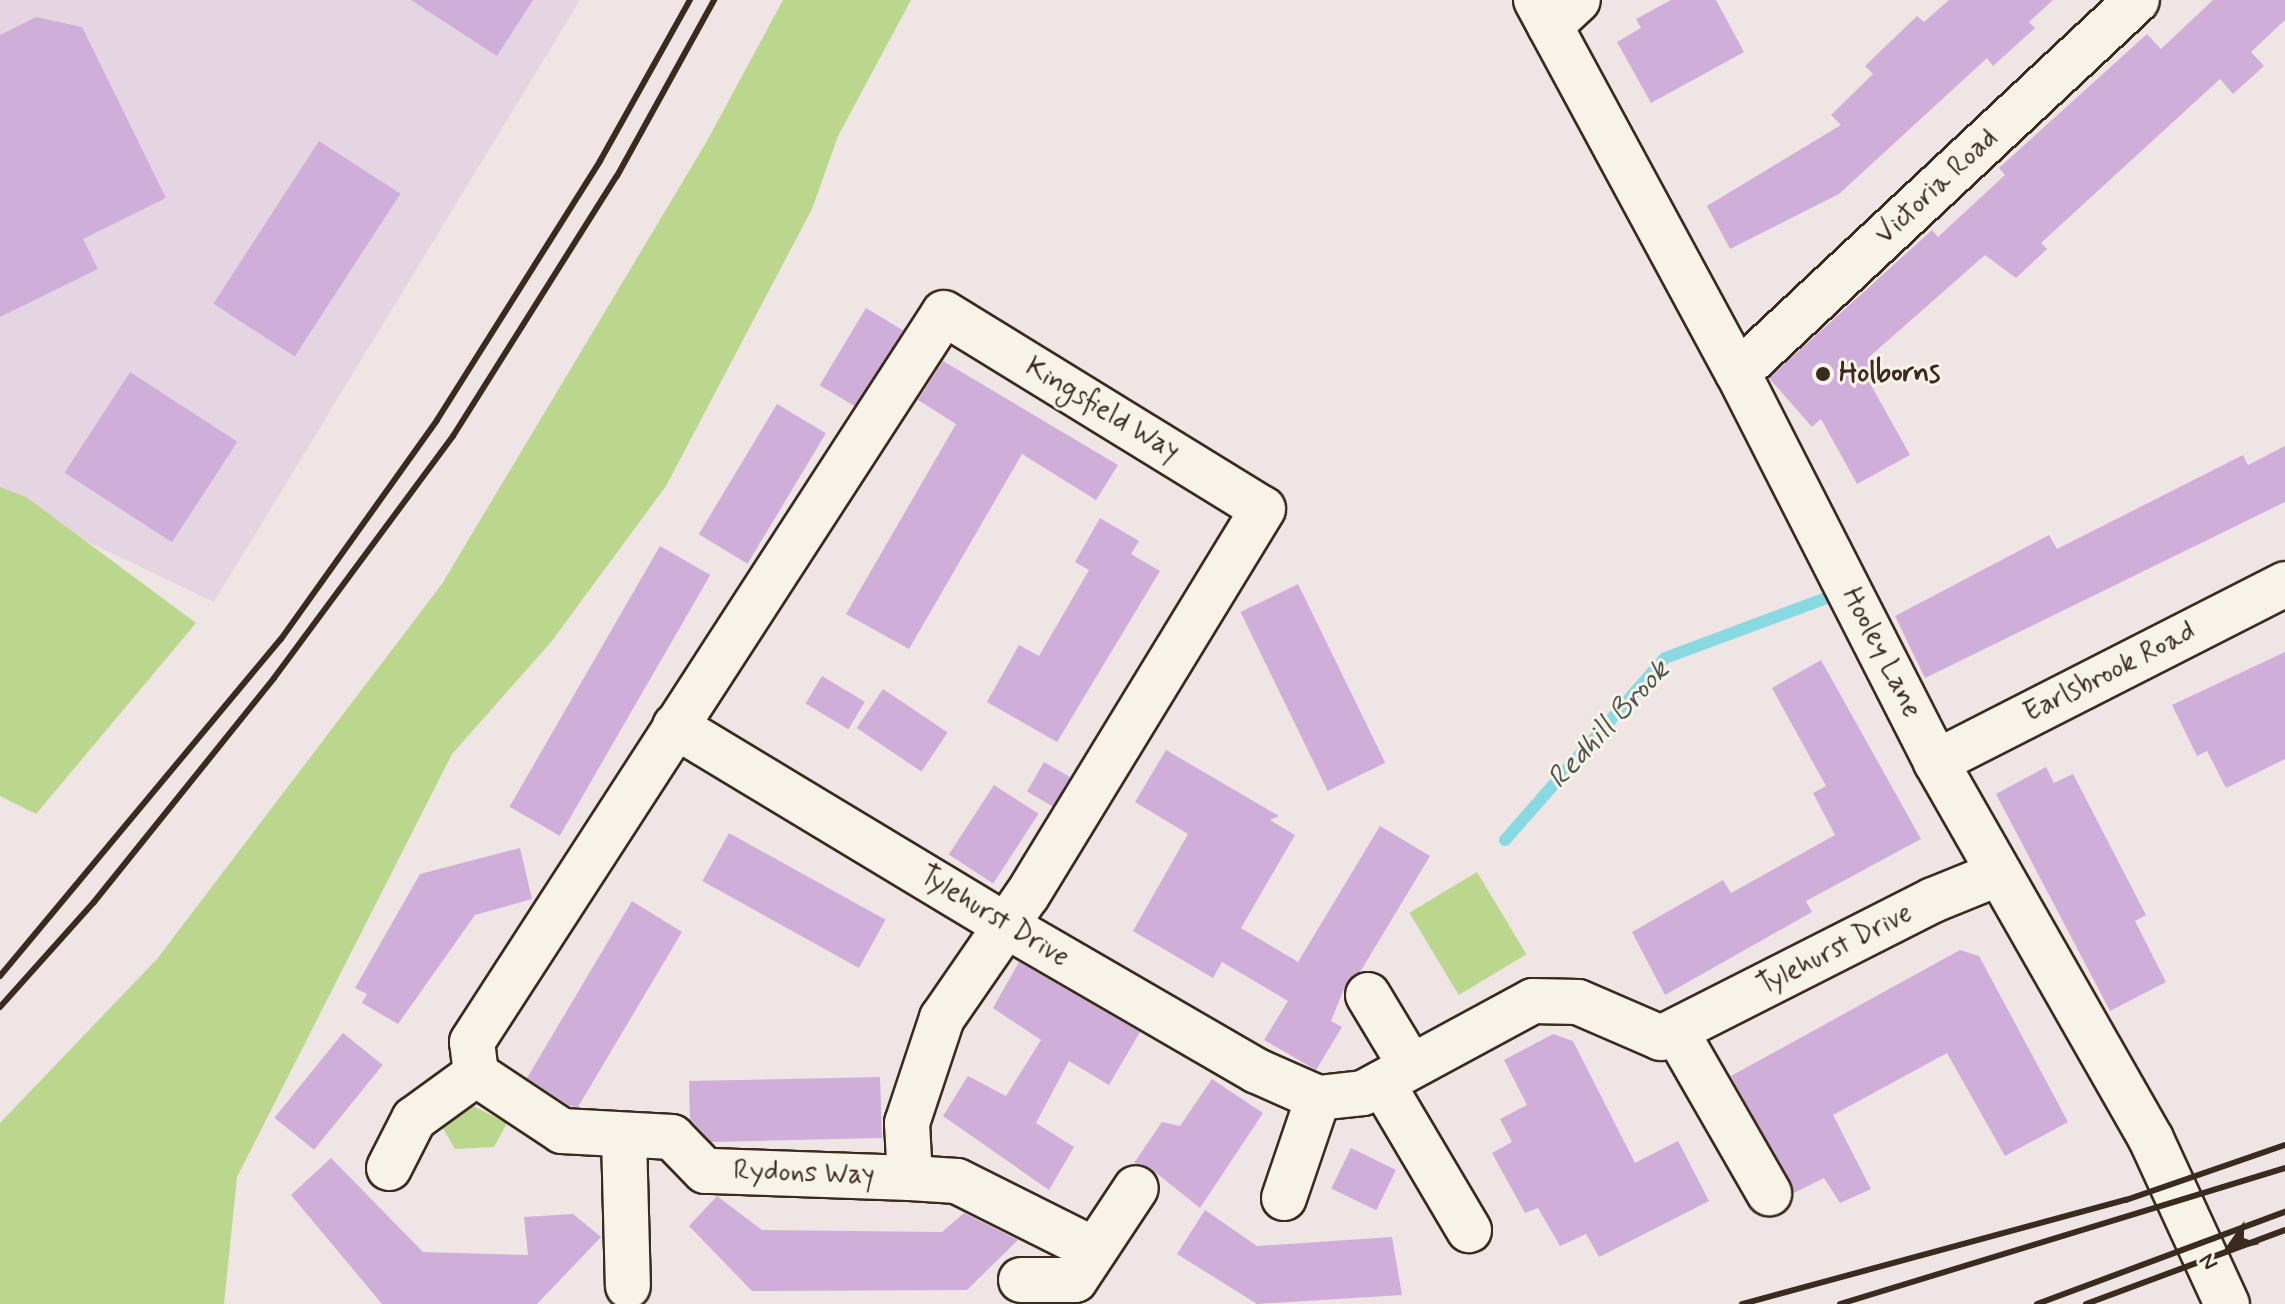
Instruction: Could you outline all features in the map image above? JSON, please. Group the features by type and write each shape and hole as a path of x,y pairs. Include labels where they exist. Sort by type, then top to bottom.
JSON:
{"street":[{"name":"Victoria Road","path":"1738,373 2137,0"},
{"name":"Hooley Lane","path":"1555,9 1936,762 2143,1126 2225,1302"},
{"name":"Kingsfield Way","path":"675,726 944,313 1263,509 1005,925"},
{"name":"Earlsbrook Road","path":"1936,762 2285,584"},
{"name":"Tylehurst Drive","path":"675,726 1005,925 1257,1071 1318,1098 1363,1093 1509,1009 1559,997 1640,1033 1661,1038 1677,1033 1933,900 1997,874"},
{"path":"389,1168 414,1119 476,1074 472,1042 675,726"},
{"name":"Rydons Way","path":"476,1074 562,1131 624,1137 672,1137 705,1171 910,1178 907,1123 917,1082 942,1018 1005,925"},
{"path":"1368,995 1396,1074 1469,1230"},
{"path":"1677,1033 1769,1193"},
{"path":"1284,1198 1318,1098"},
{"path":"624,1137 628,1286"},
{"path":"910,1178 957,1181 1012,1203 1095,1250"},
{"path":"1021,1280 1075,1280 1136,1188"}],"shaded area":[{"path":"0,0 580,0 214,602 0,500"}],"green space":[{"path":"783,0 911,0 838,136 812,209 666,486 551,642 452,754 237,1177 224,1304 0,1304 0,1123 157,959 442,584 707,141"},
{"path":"0,487 26,497 196,623 36,814 0,796"},
{"path":"1477,872 1526,954 1459,995 1409,913"},
{"path":"473,1106 507,1123 494,1147 455,1149 438,1120"}],"building":[{"path":"411,0 533,0 497,56"},
{"path":"1671,0 1716,0 1744,52 1651,103 1617,42 1641,28 1636,19"},
{"path":"1949,0 2053,0 2029,22 2035,28 1993,66 1987,58 1839,194 1730,249 1707,206 1841,125 1831,115 1873,74 1865,66 1917,16 1924,22"},
{"path":"2213,0 2285,0 2285,20 2251,52 2264,66 2233,94 2220,79 2041,243 2047,249 2016,278 1985,255 1868,358 1878,369 1867,378 1910,455 1857,484 1821,419 1812,427 1769,378 1932,230 1938,237 2005,175 1999,168 2147,34 2161,49"},
{"path":"36,17 82,27 166,198 83,239 98,269 0,317 0,35"},
{"path":"319,141 400,194 295,357 213,304"},
{"path":"866,308 903,330 857,407 820,385"},
{"path":"943,361 1118,465 1096,500 1022,454 909,649 846,614 956,424 918,400"},
{"path":"130,372 237,442 172,542 65,473"},
{"path":"777,404 826,433 748,564 699,534"},
{"path":"2285,446 2285,502 1925,678 1895,616 2049,535 2057,549 2243,455 2248,465"},
{"path":"1100,518 1139,541 1131,554 1160,571 1057,742 987,702 1019,645 1039,656 1089,570 1075,562"},
{"path":"660,546 710,575 560,836 510,807"},
{"path":"1298,584 1385,763 1328,791 1240,612"},
{"path":"2285,652 2285,759 2226,788 2207,751 2197,756 2172,705"},
{"path":"1821,660 1921,839 1806,901 1812,912 1665,995 1632,932 1723,880 1731,893 1835,835 1813,793 1826,786 1772,688"},
{"path":"822,676 865,702 848,729 806,703"},
{"path":"883,689 948,733 921,772 857,728"},
{"path":"1166,750 1279,816 1270,820 1295,835 1241,928 1298,962 1380,826 1430,856 1360,972 1346,984 1331,1021 1342,1027 1316,1070 1264,1040 1288,1001 1222,962 1213,978 1133,931 1188,834 1135,802"},
{"path":"1044,762 1070,777 1053,806 1027,791"},
{"path":"2046,767 2054,783 2073,774 2146,915 2135,921 2166,982 2110,1011 1996,794"},
{"path":"994,785 1038,814 993,883 949,855"},
{"path":"729,833 886,920 859,968 702,881"},
{"path":"520,848 532,899 475,915 398,1024 362,1003 367,994 355,988 420,874"},
{"path":"632,901 682,932 578,1107 570,1106 527,1078"},
{"path":"1960,950 1979,956 2068,1122 2005,1156 1947,1053 1833,1115 1871,1189 1840,1203 1824,1178 1794,1193 1731,1076"},
{"path":"1019,962 1140,1032 1109,1085 1069,1061 1036,1123 1074,1147 1049,1190 943,1116 968,1076 1006,1096 1041,1040 993,1008"},
{"path":"343,1033 383,1065 314,1150 274,1118"},
{"path":"1553,1034 1573,1041 1635,1163 1678,1141 1709,1201 1599,1257 1586,1234 1560,1246 1538,1208 1525,1213 1492,1153 1512,1142 1500,1119 1527,1105 1504,1060"},
{"path":"880,1077 882,1138 711,1142 690,1119 689,1081"},
{"path":"1212,1079 1263,1113 1200,1208 1150,1168 1134,1163 1162,1122 1180,1126"},
{"path":"1351,1148 1396,1170 1376,1210 1331,1188"},
{"path":"331,1158 423,1252 528,1255 524,1217 573,1214 601,1237 537,1304 382,1304 291,1195"},
{"path":"717,1196 762,1230 942,1232 964,1213 1018,1240 967,1290 752,1291 689,1226"},
{"path":"1205,1210 1257,1246 1392,1237 1402,1295 1257,1304 1177,1254"}],"waterway":[{"name":"Redhill Brook","path":"1505,840 1665,658 1840,593"}],"railway":[{"path":"0,976 281,639 437,420 600,161 690,0"},
{"path":"0,1007 94,902 274,678 453,436 617,176 714,0"},
{"path":"1742,1304 2126,1200 2285,1145"},
{"path":"1840,1304 2285,1168"},
{"path":"2037,1304 2285,1212"},
{"path":"2086,1304 2285,1230"}],"place":[{"name":"Holborns","path":"1823,374"}]}
